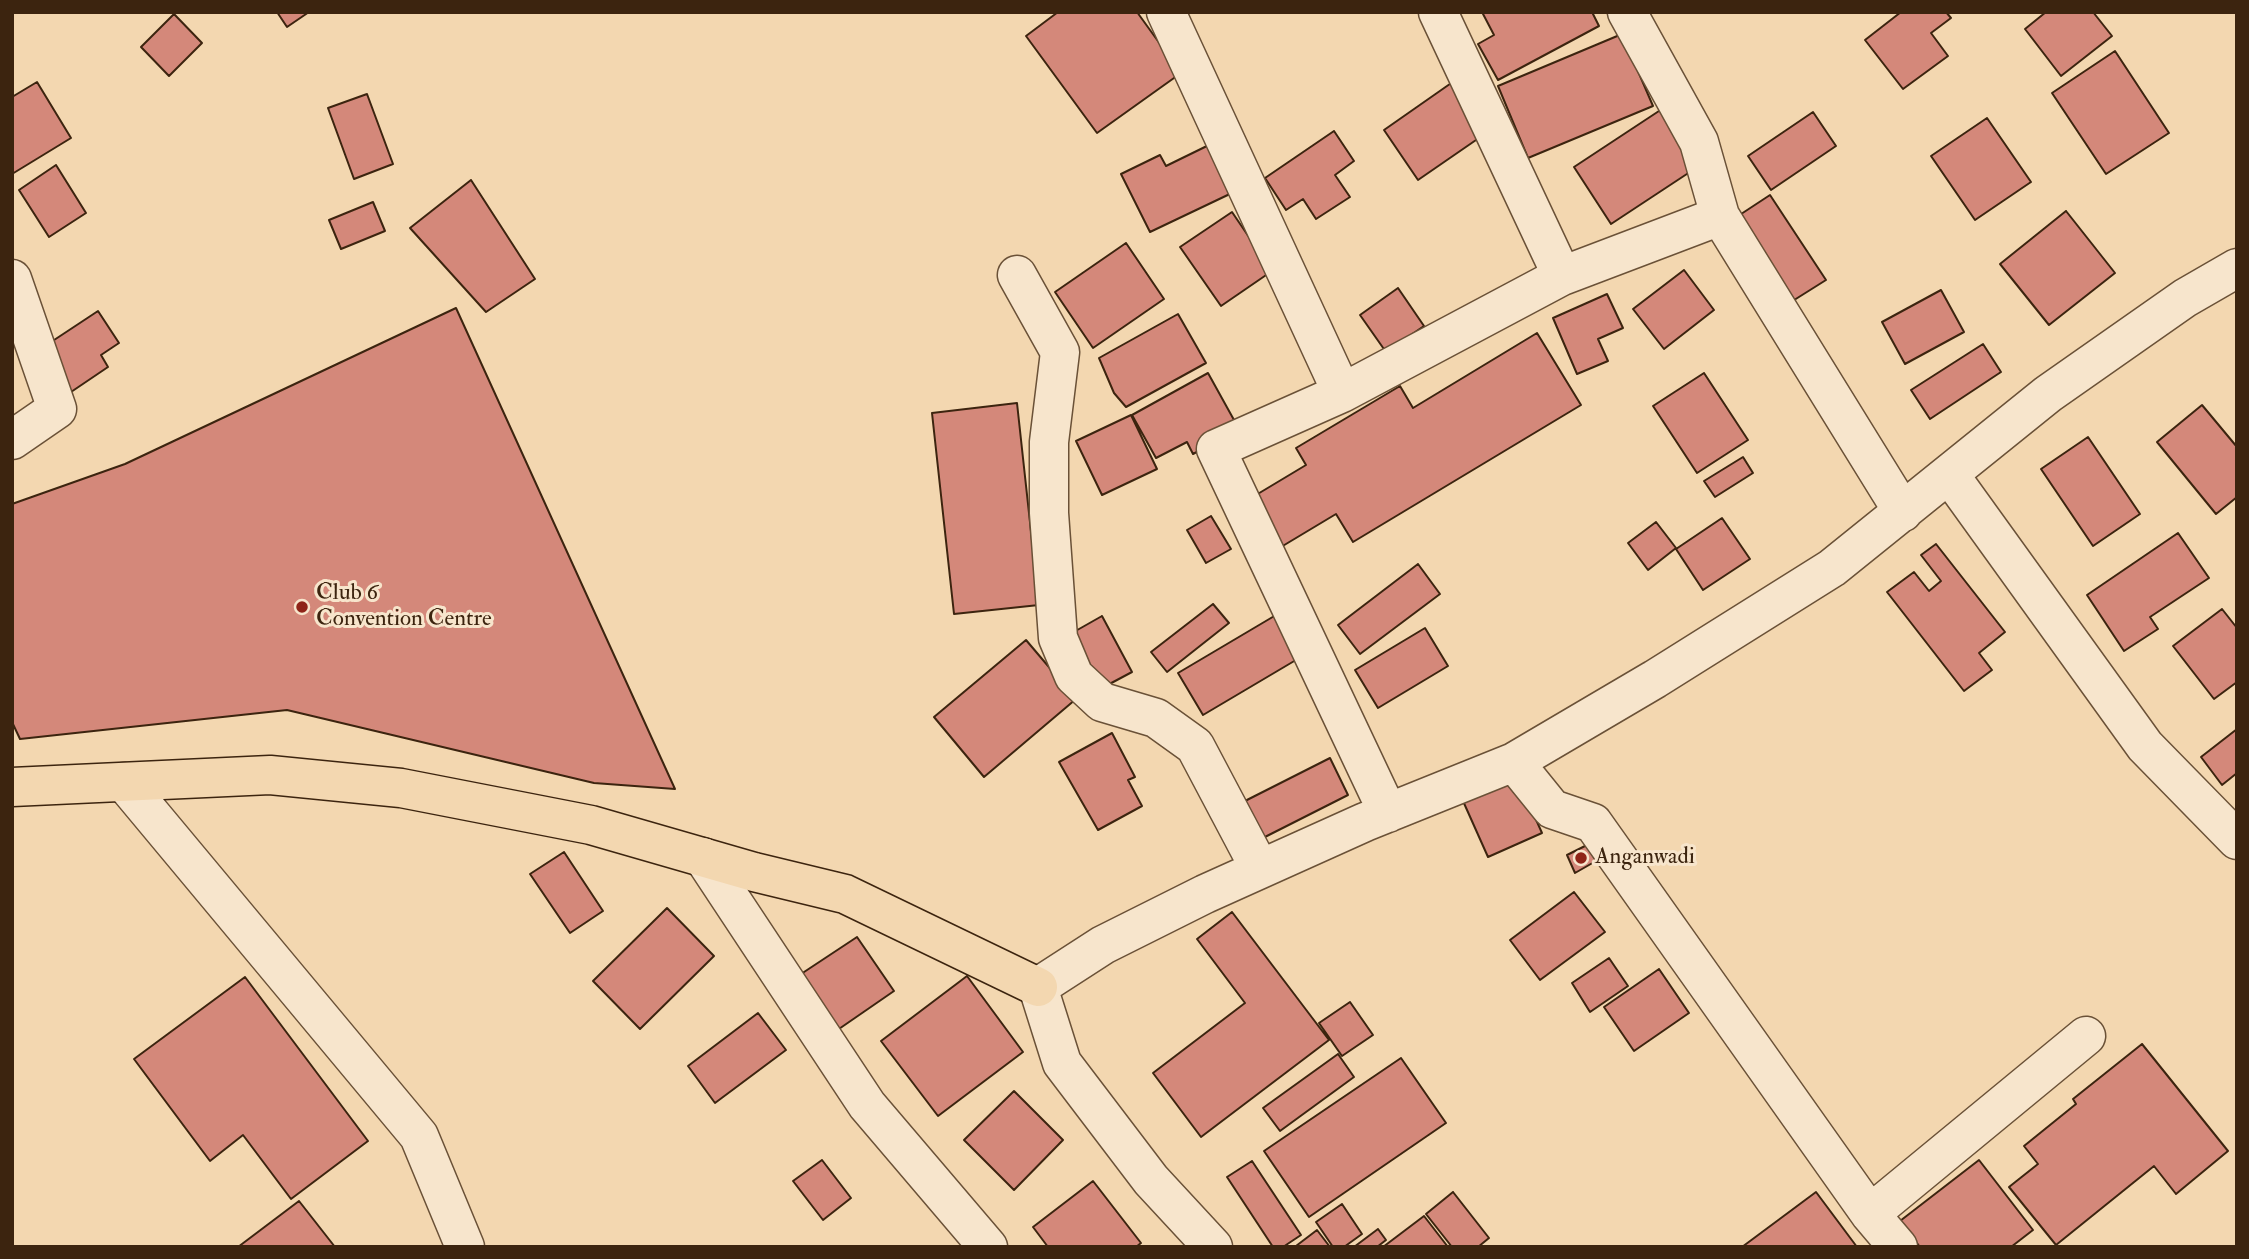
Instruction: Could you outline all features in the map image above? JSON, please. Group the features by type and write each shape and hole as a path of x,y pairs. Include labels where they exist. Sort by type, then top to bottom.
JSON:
{"main road":[{"path":"12,787 270,775 401,788 591,825 845,894 1038,987"}],"street":[{"path":"1166,12 1342,393"},
{"path":"1438,12 1562,276"},
{"path":"1627,12 1699,142 1720,216 1903,512"},
{"path":"1388,813 1216,449 1342,393 1562,276 1720,216"},
{"path":"1213,1247 1152,1181 1062,1063 1038,987 1103,945 1205,894 1388,813 1514,762 1655,678 1832,568 2048,394 2185,298 2237,268"},
{"path":"1017,275 1060,352 1049,442 1049,513 1058,638 1074,676 1102,702 1156,718 1195,746 1260,869"},
{"path":"12,279 57,409 12,440"},
{"path":"1949,474 2145,746 2237,840"},
{"path":"1514,762 1552,809 1593,823 1870,1214 1898,1247"},
{"path":"124,782 419,1136 466,1247"},
{"path":"704,857 867,1105 988,1247"},
{"path":"1870,1214 2086,1036"}],"building":[{"path":"277,12 309,12 287,27"},
{"path":"1058,12 1137,12 1181,73 1097,133 1026,36"},
{"path":"1482,12 1592,12 1599,26 1498,80 1478,44 1494,35"},
{"path":"1901,12 1946,12 1951,18 1931,33 1948,56 1903,89 1865,40"},
{"path":"2046,12 2093,12 2112,36 2061,76 2025,29"},
{"path":"174,14 202,43 169,76 141,47"},
{"path":"1622,34 1653,106 1528,158 1498,86"},
{"path":"2115,51 2169,133 2106,174 2052,93"},
{"path":"1457,79 1492,129 1418,180 1384,130"},
{"path":"37,82 71,138 12,174 12,97"},
{"path":"367,94 393,164 354,179 328,108"},
{"path":"1662,109 1699,166 1611,224 1574,167"},
{"path":"1813,112 1836,146 1771,190 1748,156"},
{"path":"1987,118 2031,182 1975,220 1931,156"},
{"path":"1334,131 1354,161 1335,175 1350,197 1316,219 1303,199 1286,210 1265,178"},
{"path":"1211,144 1234,192 1150,232 1121,174 1160,155 1166,166"},
{"path":"56,165 86,213 49,237 19,190"},
{"path":"471,180 535,279 486,312 410,228"},
{"path":"1770,195 1826,280 1791,302 1735,218"},
{"path":"373,202 385,231 341,249 329,220"},
{"path":"2066,211 2115,273 2049,325 2000,264"},
{"path":"1232,212 1272,271 1221,306 1180,247"},
{"path":"1126,243 1164,299 1093,348 1055,292"},
{"path":"1684,270 1714,310 1664,349 1633,309"},
{"path":"1398,288 1424,326 1386,352 1360,315"},
{"path":"1941,290 1964,332 1905,364 1882,322"},
{"path":"1607,294 1623,328 1598,339 1608,361 1577,374 1553,318"},
{"name":"Club 6 Convention Centre","path":"456,308 675,789 594,783 287,710 20,739 12,722 12,504 125,464"},
{"path":"98,311 119,343 101,355 108,367 71,392 42,348"},
{"path":"1178,314 1206,363 1126,407 1114,393 1099,358"},
{"path":"1537,333 1581,405 1353,542 1336,514 1281,547 1251,498 1306,465 1296,448 1400,386 1413,408"},
{"path":"1983,344 2001,372 1930,419 1911,390"},
{"path":"1208,373 1239,429 1193,454 1187,442 1156,458 1132,415"},
{"path":"1704,373 1748,440 1697,473 1653,406"},
{"path":"1017,403 1039,605 954,614 932,413"},
{"path":"2202,405 2237,447 2237,497 2216,514 2157,442"},
{"path":"1131,415 1157,469 1102,495 1076,441"},
{"path":"2088,437 2140,514 2093,546 2041,469"},
{"path":"1743,457 1753,473 1715,497 1704,481"},
{"path":"1211,516 1231,549 1206,563 1187,530"},
{"path":"1722,518 1750,559 1703,590 1676,549"},
{"path":"1656,522 1676,548 1648,570 1628,543"},
{"path":"2178,533 2209,578 2150,617 2158,629 2124,651 2087,595"},
{"path":"1936,544 2005,632 1979,653 1992,670 1964,691 1887,592 1914,572 1929,591 1941,581 1921,555"},
{"path":"1418,564 1440,594 1360,654 1338,625"},
{"path":"1213,604 1229,623 1167,672 1151,652"},
{"path":"2222,609 2237,628 2237,682 2214,699 2173,646"},
{"path":"1276,615 1301,657 1203,715 1178,673"},
{"path":"1102,616 1132,672 1102,688 1072,633"},
{"path":"1425,628 1448,666 1378,708 1355,670"},
{"path":"1026,640 1076,699 984,777 934,717"},
{"path":"2237,729 2237,773 2222,785 2201,757"},
{"path":"1112,733 1135,777 1128,780 1142,806 1098,830 1059,762"},
{"path":"1330,758 1348,795 1257,841 1239,804"},
{"path":"1517,777 1542,833 1488,857 1463,801"},
{"name":"Anganwadi","path":"1587,845 1596,861 1575,873 1567,855"},
{"path":"564,852 603,911 570,933 530,874"},
{"path":"1574,892 1605,932 1540,980 1510,940"},
{"path":"667,908 714,956 640,1029 593,981"},
{"path":"1232,912 1329,1040 1201,1137 1153,1073 1245,1003 1197,939"},
{"path":"857,937 894,991 836,1031 798,976"},
{"path":"1609,958 1628,986 1590,1012 1572,983"},
{"path":"1659,969 1689,1013 1634,1051 1604,1007"},
{"path":"967,976 1023,1052 938,1116 881,1041"},
{"path":"245,977 368,1141 291,1199 243,1135 210,1161 134,1059"},
{"path":"1350,1002 1373,1035 1342,1056 1319,1023"},
{"path":"758,1013 786,1050 715,1103 688,1066"},
{"path":"2142,1044 2228,1151 2176,1194 2154,1166 2056,1245 2009,1187 2038,1164 2024,1146 2076,1104 2073,1099"},
{"path":"1338,1054 1354,1077 1280,1131 1263,1108"},
{"path":"1401,1058 1446,1123 1309,1217 1264,1151"},
{"path":"1014,1091 1063,1140 1014,1190 964,1140"},
{"path":"822,1160 851,1198 823,1220 793,1181"},
{"path":"1979,1160 2033,1230 2011,1247 1920,1247 1900,1221"},
{"path":"1252,1161 1301,1235 1283,1247 1273,1247 1227,1177"},
{"path":"1093,1181 1141,1243 1136,1247 1048,1247 1033,1227"},
{"path":"1453,1192 1489,1238 1478,1247 1452,1247 1426,1214"},
{"path":"1816,1192 1857,1247 1742,1247"},
{"path":"299,1201 335,1247 238,1247"},
{"path":"1342,1204 1362,1234 1344,1247 1333,1247 1316,1222"},
{"path":"1424,1216 1448,1247 1383,1247"},
{"path":"1378,1229 1386,1240 1377,1247 1354,1247"},
{"path":"1317,1230 1330,1247 1296,1246"}],"place":[{"name":"Club 6 Convention Centre","path":"302,607"},
{"name":"Anganwadi","path":"1581,858"}]}
